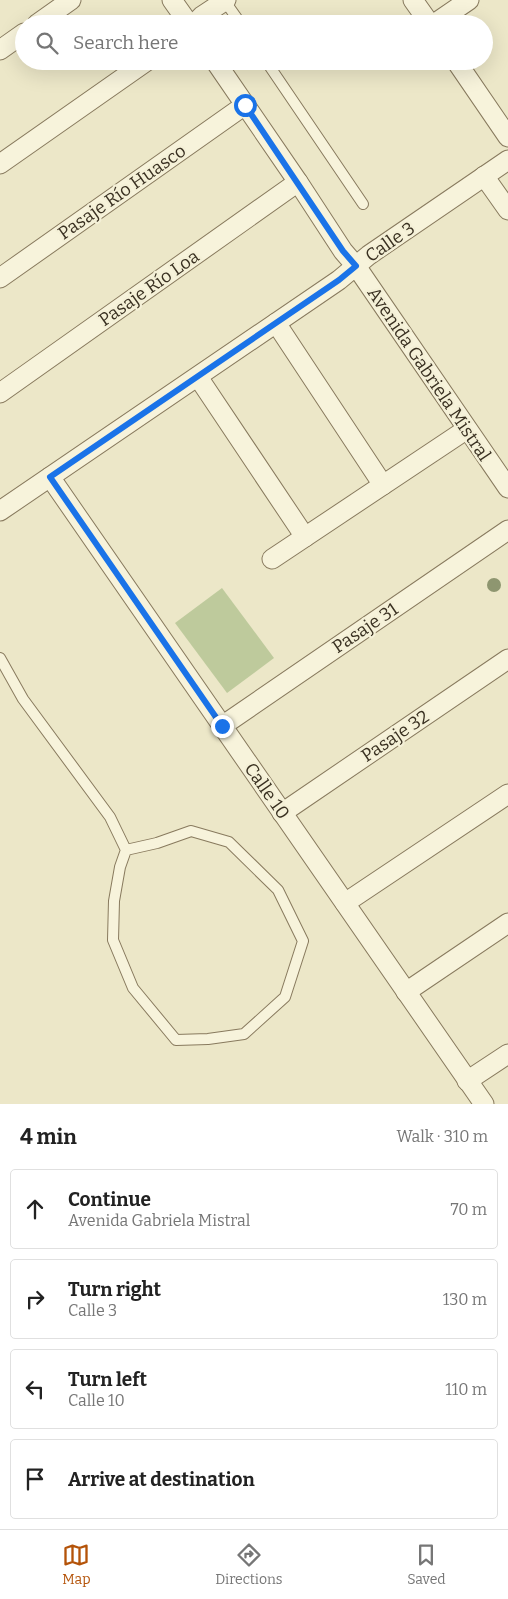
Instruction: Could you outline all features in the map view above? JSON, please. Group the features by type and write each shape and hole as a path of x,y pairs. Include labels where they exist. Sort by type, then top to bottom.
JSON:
{"street":[{"path":"50,15 71,0"},
{"path":"172,0 183,15"},
{"path":"203,15 225,0"},
{"path":"414,0 424,15"},
{"path":"447,15 469,0"},
{"path":"0,50 15,39"},
{"path":"0,164 134,70"},
{"name":"Avenida Gabriela Mistral","path":"221,70 343,251 356,266 508,488"},
{"path":"462,70 508,137"},
{"name":"Pasaje Río Huasco","path":"0,278 245,105"},
{"name":"Calle 3","path":"0,511 339,280 369,255 508,160"},
{"path":"484,176 508,210"},
{"name":"Pasaje Río Loa","path":"0,393 298,182"},
{"path":"276,323 383,485"},
{"path":"198,377 305,537"},
{"path":"272,559 467,428"},
{"name":"Calle 10","path":"50,477 484,1104"},
{"name":"Pasaje 31","path":"222,726 508,530"},
{"name":"Pasaje 32","path":"282,813 508,659"},
{"path":"345,903 508,794"},
{"path":"406,992 508,923"},
{"path":"468,1081 508,1054"}],"lane":[{"path":"225,0 235,15"},
{"path":"272,70 363,204"},
{"path":"0,658 23,699 110,817 126,850 120,867 114,900 113,940 133,988 176,1040 208,1039 244,1034 285,997 303,941 278,890 229,842 192,831 157,843 126,850"}],"green space":[{"path":"222,588 274,658 227,693 175,623"}],"route":[{"path":"222,726 50,477 339,280 356,266 343,251 245,105"}]}
